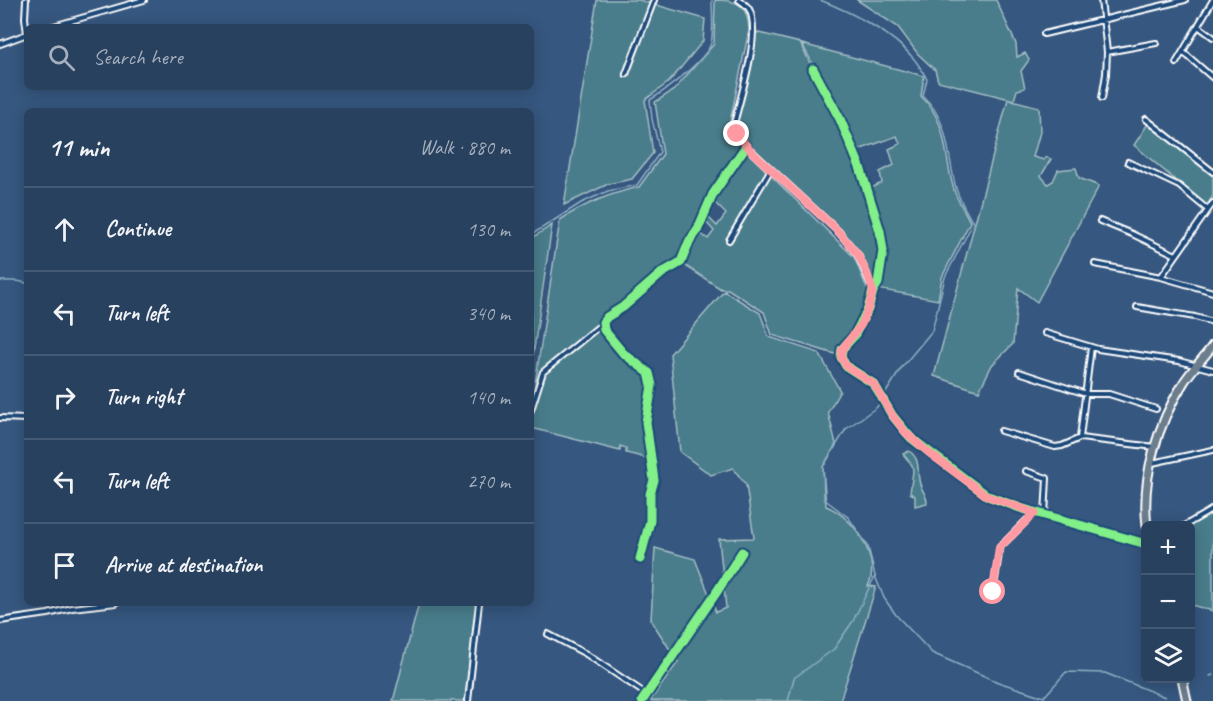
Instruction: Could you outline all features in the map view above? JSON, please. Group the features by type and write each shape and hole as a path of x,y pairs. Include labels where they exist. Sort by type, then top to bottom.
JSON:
{"highway":[{"path":"1147,521 1146,505 1151,464 1165,418 1180,388 1213,345"},
{"path":"1183,683 1187,701"}],"street":[{"path":"26,0 26,24"},
{"path":"60,24 144,0"},
{"path":"626,75 654,0"},
{"path":"740,0 749,9 753,27 751,51 734,124 737,134 746,146 839,232 858,255 873,291"},
{"path":"1101,0 1107,52 1102,98"},
{"path":"1044,34 1173,1 1185,0"},
{"path":"1176,63 1213,0"},
{"path":"1198,26 1213,37"},
{"path":"0,44 24,35"},
{"path":"1107,52 1156,44"},
{"path":"1183,52 1213,78"},
{"path":"813,69 840,119 860,167 880,231 883,251 878,282 864,318 854,336 844,345 841,353 846,366 872,381 883,396 892,415 906,433 971,485 999,501 1141,543"},
{"path":"1146,119 1213,172"},
{"path":"534,400 543,372 607,317 654,282 662,273 681,262 708,204 746,146"},
{"path":"1128,162 1179,186 1208,210"},
{"path":"729,240 771,169"},
{"path":"1161,278 1213,203"},
{"path":"1100,221 1176,255"},
{"path":"1095,264 1213,292"},
{"path":"1137,307 1195,316 1213,322"},
{"path":"603,322 604,330 623,353 649,373 652,385 646,422 654,480 650,494 650,521 640,559"},
{"path":"1045,333 1091,347 1179,361 1213,370"},
{"path":"1080,438 1091,347"},
{"path":"1019,372 1086,394 1109,394 1156,409"},
{"path":"0,418 24,419"},
{"path":"1001,431 1055,447 1080,438 1155,447"},
{"path":"1151,464 1213,450"},
{"path":"1026,471 1047,478 1045,515"},
{"path":"1191,521 1213,509"},
{"path":"993,592 999,548 1035,513"},
{"path":"642,701 742,552"},
{"path":"0,621 90,606"},
{"path":"468,701 479,606"},
{"path":"548,634 586,654 646,694"}],"green space":[{"path":"597,0 639,0 705,19 703,41 669,82 645,100 653,153 632,179 608,184 564,205"},
{"path":"715,0 730,1 741,6 747,15 749,30 730,122 740,148 705,203 697,228 688,237 679,258 606,314 598,325 620,354 646,375 647,394 642,417 650,459 626,453 626,448 620,446 620,451 534,429 534,390 560,220 598,200 639,187 663,154 655,102 674,90 714,44"},
{"path":"857,0 996,0 1016,44 1017,57 1025,53 1029,60 1021,71 1025,88 1017,90 1014,100 938,81 935,70 918,54 898,27"},
{"path":"755,32 800,43 838,120 858,170 878,231 881,252 874,286 860,253 744,141 736,124"},
{"path":"802,44 924,76 921,96 937,118 955,193 970,222 942,277 938,300 877,289 884,264 883,239 869,189 882,183 880,172 894,165 889,149 900,144 897,136 856,151 842,118"},
{"path":"1008,99 1039,107 1040,132 1033,157 1051,159 1041,176 1048,184 1053,181 1058,170 1076,168 1079,178 1099,186 1037,302 1018,288 1013,344 992,365 979,391 934,376"},
{"path":"1149,122 1213,176 1213,196 1206,206 1134,145"},
{"path":"747,152 854,257 868,291 866,307 851,334 844,339 835,354 772,335 764,312 728,289 721,289 684,265 691,245 701,234 708,239 714,231 706,222 708,217 717,226 726,214 713,201"},
{"path":"552,225 534,349 534,237"},
{"path":"724,291 760,313 769,337 819,353 840,391 828,412 836,444 823,467 826,506 846,519 862,539 871,563 868,586 876,587 840,701 650,701 678,662 651,620 655,548 695,559 716,612 726,608 719,539 754,538 746,485 733,468 711,475 680,452 670,354"},
{"path":"909,451 916,458 920,484 927,500 927,503 915,506 915,496 910,493 912,465 903,454"},
{"path":"1213,511 1213,611 1195,606 1195,521"},
{"path":"418,606 477,606 465,701 393,701"}],"waterway":[{"path":"534,233 581,203 608,191 637,185 660,152 650,100 685,74 708,50 712,33 712,0"},
{"path":"820,0 858,17 883,32 905,49 918,64 927,79 923,96 932,106 943,127 957,192 973,223 945,277 932,331 902,367 877,407 846,429 823,467 824,499 848,517 868,546 875,576"},
{"path":"0,281 24,282"},
{"path":"788,701 794,678 834,649 853,621 875,576 884,598 896,615 932,653 998,682 1044,697 1066,672 1105,673 1165,697"}],"cycle path":[{"path":"813,69 840,119 860,167 880,231 883,251 878,283 868,309 854,336 842,349 841,357 846,366 874,384 892,415 911,438 988,496 1020,508 1141,543"},
{"path":"640,559 650,521 650,494 654,480 646,422 652,385 649,373 623,353 604,330 603,322 662,273 681,262 713,194 746,146"},
{"path":"642,701 742,552"}],"route":[{"path":"737,134 754,154 839,232 858,255 867,273 873,291 861,325 842,349 841,357 846,366 874,384 882,394 892,415 906,433 929,453 987,496 1035,513 999,548 993,592"}]}
